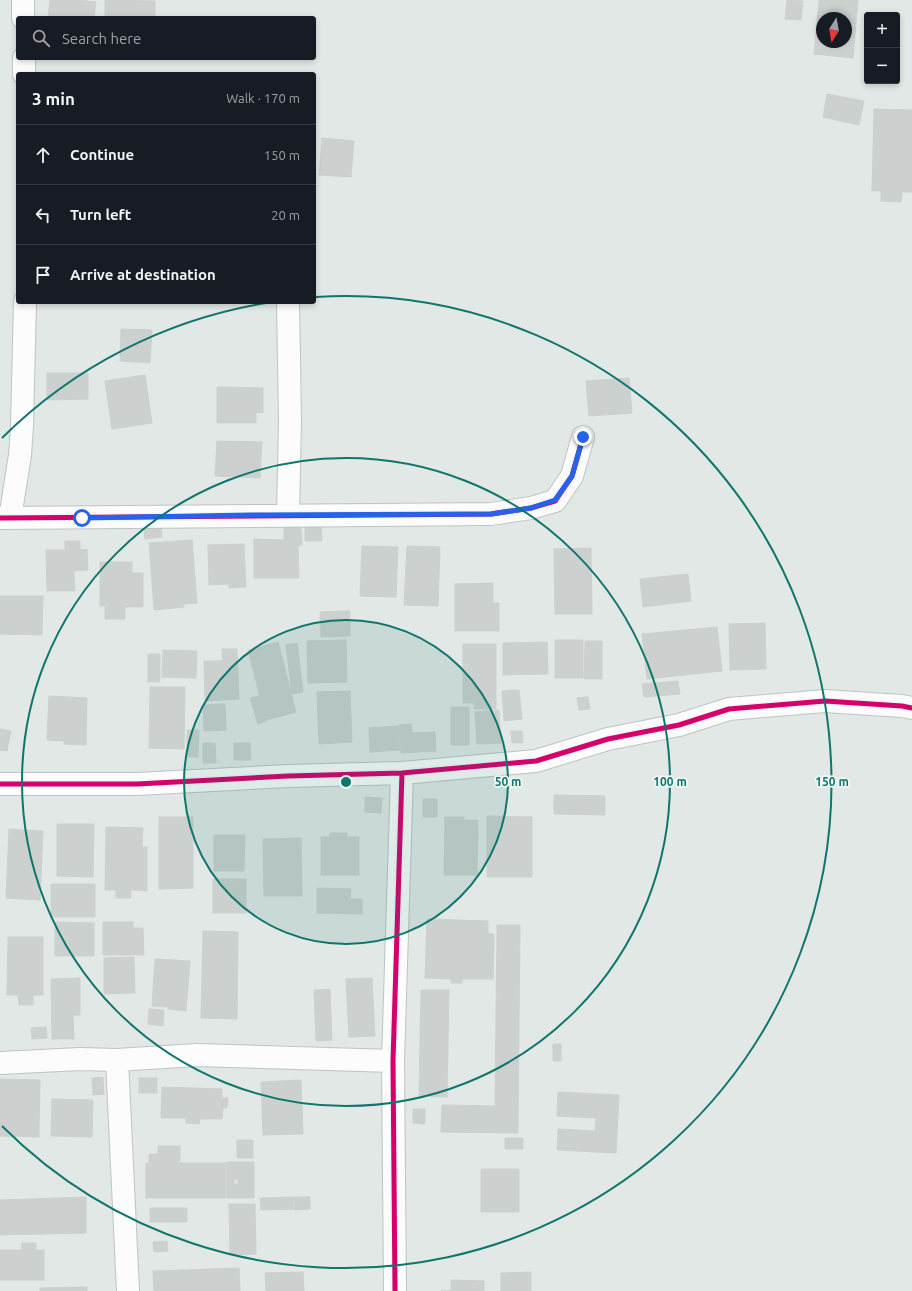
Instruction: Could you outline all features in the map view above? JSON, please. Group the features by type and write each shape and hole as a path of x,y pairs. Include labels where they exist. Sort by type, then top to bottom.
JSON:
{"street":[{"path":"23,0 23,16"},
{"path":"24,60 24,72"},
{"path":"25,304 20,454 5,518 491,514 531,508 555,500 572,476 583,437"},
{"path":"288,304 290,421 288,515"},
{"path":"0,784 138,784 288,776 402,773 536,761 608,739 679,725 729,709 825,701 912,708"},
{"path":"395,1291 393,1061 402,773"},
{"path":"0,1063 80,1059 117,1060 197,1055 393,1061"},
{"path":"117,1060 128,1291"}],"building":[{"path":"50,0 78,0 96,2 94,16 48,16"},
{"path":"105,0 155,1 155,16 105,16"},
{"path":"787,0 803,1 801,20 785,19"},
{"path":"819,0 858,0 853,58 814,54 816,32 816,48 852,48 852,12 818,12"},
{"path":"827,94 864,101 859,125 823,117"},
{"path":"874,109 912,110 912,192 902,192 901,202 881,201 881,191 872,191"},
{"path":"322,138 354,141 351,177 319,175"},
{"path":"121,329 152,330 150,363 120,361"},
{"path":"47,373 88,373 88,399 47,400"},
{"path":"145,375 152,423 112,429 105,381"},
{"path":"629,378 632,413 589,416 586,381"},
{"path":"217,387 263,388 263,413 256,412 256,423 217,423"},
{"path":"217,441 262,442 260,478 215,476"},
{"path":"305,522 321,522 322,541 305,541"},
{"path":"161,525 162,537 145,539 144,527"},
{"path":"284,527 301,528 302,545 298,545 299,578 254,578 254,539 284,540"},
{"path":"192,540 197,603 184,604 184,607 154,610 149,543"},
{"path":"65,541 80,541 80,550 87,549 88,570 74,571 75,591 47,591 46,550 65,550"},
{"path":"244,544 246,587 229,588 229,584 209,585 208,545"},
{"path":"362,546 398,547 396,597 360,596"},
{"path":"407,546 440,547 438,606 404,605"},
{"path":"591,548 592,614 555,614 554,549"},
{"path":"100,562 132,562 132,573 143,573 143,607 125,607 125,619 105,619 105,606 100,606"},
{"path":"688,574 691,601 643,607 640,579"},
{"path":"493,583 493,603 499,603 499,631 455,631 455,584"},
{"path":"0,596 43,596 42,635 0,634"},
{"path":"350,611 350,636 321,637 320,612"},
{"path":"765,623 766,669 730,670 729,624"},
{"path":"717,627 722,671 647,679 642,634"},
{"path":"346,640 347,682 308,683 307,641"},
{"path":"555,640 583,640 583,678 555,678"},
{"path":"585,641 602,641 602,679 584,679"},
{"path":"278,642 296,712 266,720 248,650"},
{"path":"547,642 548,674 503,675 503,643"},
{"path":"297,643 303,692 292,694 286,645"},
{"path":"463,644 496,644 496,709 474,709 474,703 463,703"},
{"path":"222,649 237,649 239,699 205,701 204,661 223,661"},
{"path":"163,650 197,651 196,678 162,677"},
{"path":"148,654 160,654 160,682 148,682"},
{"path":"678,681 680,694 644,697 642,684"},
{"path":"150,687 185,687 184,749 149,748"},
{"path":"519,690 522,719 504,721 502,691"},
{"path":"350,691 352,742 319,744 317,692"},
{"path":"49,696 87,698 86,745 64,744 64,741 47,740"},
{"path":"259,696 266,721 258,724 250,698"},
{"path":"588,697 590,709 579,710 577,698"},
{"path":"225,704 226,730 204,731 203,705"},
{"path":"451,707 469,707 469,745 451,745"},
{"path":"499,710 501,743 477,744 475,712"},
{"path":"411,724 412,733 435,732 436,751 401,753 399,725"},
{"path":"398,726 400,750 370,752 369,728"},
{"path":"0,729 11,731 7,751 0,750"},
{"path":"187,730 199,730 198,757 187,757"},
{"path":"511,731 522,731 523,743 512,743"},
{"path":"203,743 215,743 216,763 203,763"},
{"path":"234,743 250,743 251,760 234,760"},
{"path":"554,795 605,796 605,815 554,814"},
{"path":"365,797 382,798 381,813 365,812"},
{"path":"423,799 437,799 437,817 423,817"},
{"path":"487,816 532,817 532,877 487,877"},
{"path":"159,817 193,817 193,888 159,889"},
{"path":"445,817 464,817 464,820 478,820 477,875 444,875"},
{"path":"57,824 94,824 93,877 57,876"},
{"path":"106,827 143,828 142,847 147,847 147,891 131,890 131,898 116,898 116,890 105,890"},
{"path":"9,829 43,831 40,900 6,898"},
{"path":"330,833 347,833 347,837 359,837 359,875 321,875 321,837 330,837"},
{"path":"214,835 245,835 244,871 214,871"},
{"path":"301,838 302,896 264,896 263,839"},
{"path":"213,879 246,879 246,913 213,913"},
{"path":"51,884 95,884 95,917 51,917"},
{"path":"317,888 351,889 350,899 362,899 362,914 317,913"},
{"path":"427,919 488,921 488,933 494,934 493,979 462,979 462,983 451,983 451,979 425,978"},
{"path":"55,922 94,923 94,956 55,956"},
{"path":"103,922 133,922 133,928 143,928 144,955 103,955"},
{"path":"497,925 520,925 518,1133 441,1132 442,1105 495,1106"},
{"path":"203,931 238,932 237,1019 201,1018"},
{"path":"8,937 43,937 43,995 33,995 33,1005 19,1005 18,995 7,995"},
{"path":"134,957 135,993 104,994 104,958"},
{"path":"155,959 190,961 186,1011 168,1009 168,1007 152,1006"},
{"path":"80,978 80,1015 73,1015 74,1039 52,1039 51,979"},
{"path":"372,978 375,1036 349,1037 346,979"},
{"path":"330,989 332,1040 316,1041 314,990"},
{"path":"421,990 449,990 447,1097 419,1096"},
{"path":"149,1009 164,1010 163,1026 148,1024"},
{"path":"46,1027 47,1038 32,1039 31,1028"},
{"path":"553,1044 561,1044 561,1061 553,1061"},
{"path":"103,1077 104,1094 93,1095 92,1078"},
{"path":"139,1078 157,1078 157,1093 139,1093"},
{"path":"0,1079 40,1080 39,1137 0,1136"},
{"path":"301,1080 303,1134 263,1135 261,1082"},
{"path":"162,1087 222,1089 222,1098 228,1098 227,1108 223,1108 222,1119 200,1119 199,1124 186,1123 186,1118 161,1118"},
{"path":"558,1092 619,1095 616,1153 557,1150 558,1129 595,1131 596,1118 557,1116"},
{"path":"52,1099 93,1100 92,1137 51,1136"},
{"path":"413,1109 425,1109 425,1124 413,1123"},
{"path":"505,1138 523,1138 523,1149 505,1149"},
{"path":"237,1140 253,1140 253,1158 237,1158"},
{"path":"158,1146 180,1146 180,1163 226,1163 226,1198 146,1198 146,1163 149,1163 149,1154 158,1154"},
{"path":"227,1162 254,1162 254,1198 227,1198","holes":["234,1179 238,1179 238,1184 234,1184"]},
{"path":"481,1169 519,1169 519,1212 481,1212"},
{"path":"86,1197 86,1233 0,1235 0,1200"},
{"path":"293,1197 293,1209 261,1210 260,1198"},
{"path":"294,1197 310,1197 310,1209 294,1210"},
{"path":"229,1204 255,1204 256,1254 230,1255"},
{"path":"150,1208 187,1208 187,1222 150,1222"},
{"path":"167,1241 168,1251 154,1252 153,1242"},
{"path":"22,1243 36,1243 36,1250 44,1250 44,1280 0,1280 0,1250 22,1250"},
{"path":"239,1268 240,1291 154,1291 153,1271"},
{"path":"303,1272 304,1291 266,1291 265,1273"},
{"path":"531,1272 531,1291 501,1291 501,1273"},
{"path":"451,1280 484,1281 484,1291 451,1291"},
{"path":"87,1287 87,1291 40,1291 40,1288"}],"cycle path":[{"path":"0,518 491,514 531,508 555,501 572,476 583,437"},
{"path":"0,784 137,784 288,776 402,773 536,761 608,739 679,725 729,709 825,701 912,708"},
{"path":"395,1291 393,1061 402,773"}],"route":[{"path":"82,518 251,515 491,514 531,508 555,500 572,476 583,437"}]}
